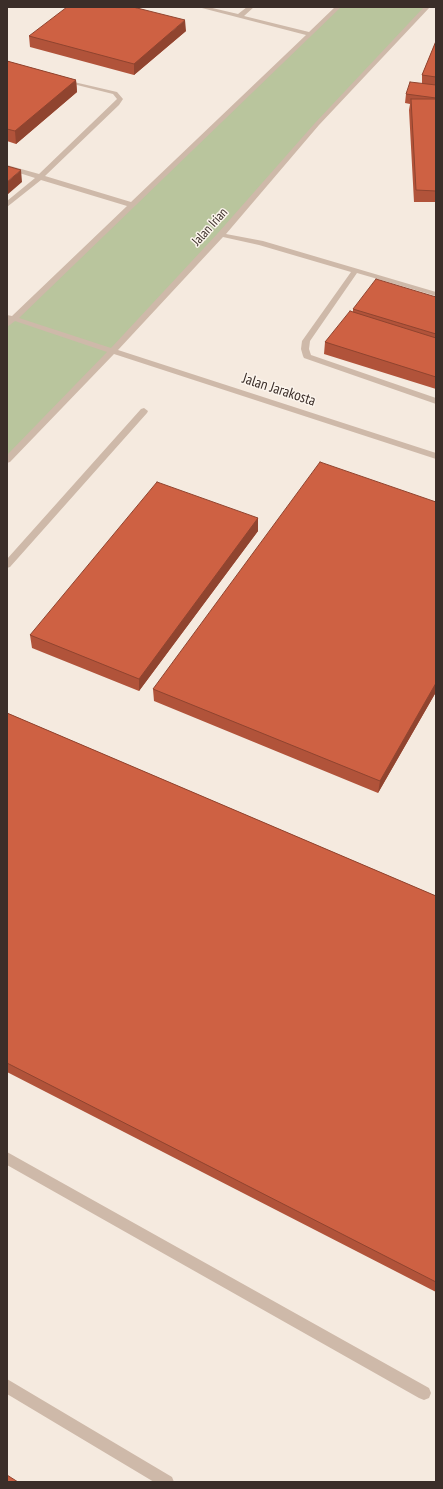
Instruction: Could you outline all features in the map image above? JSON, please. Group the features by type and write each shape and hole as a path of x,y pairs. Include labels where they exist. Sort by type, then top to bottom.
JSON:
{"street":[{"path":"201,7 310,34"},
{"path":"240,16 250,7"},
{"path":"7,325 10,318 132,205 338,7"},
{"name":"Jalan Irian","path":"7,460 221,235 317,124 427,7"},
{"path":"7,205 40,177 117,104 120,98 115,93 53,78"},
{"path":"7,167 132,205"},
{"path":"221,235 260,243 436,294"},
{"path":"356,270 306,341 305,349 308,356 436,401"},
{"name":"Jalan Jarakosta","path":"10,318 113,350 436,456"},
{"path":"7,565 144,411"},
{"path":"7,1158 424,1393"},
{"path":"7,1386 166,1482"}],"green space":[{"path":"338,7 427,7 317,124 221,235 7,460 7,325"}],"building":[{"path":"67,7 133,7 185,20 134,64 29,36"},
{"path":"436,41 436,77 422,75"},
{"path":"7,61 76,80 15,131 7,129"},
{"path":"410,82 436,85 436,98 406,94"},
{"path":"411,99 436,99 436,191 416,190"},
{"path":"7,166 21,170 7,182"},
{"path":"376,279 436,297 436,334 353,309"},
{"path":"350,311 436,338 436,377 325,342"},
{"path":"320,462 436,502 436,683 380,781 153,689"},
{"path":"157,482 258,518 139,679 30,635"},
{"path":"7,713 436,896 436,1282 7,1063"},
{"path":"7,1475 18,1482 7,1482"}]}
